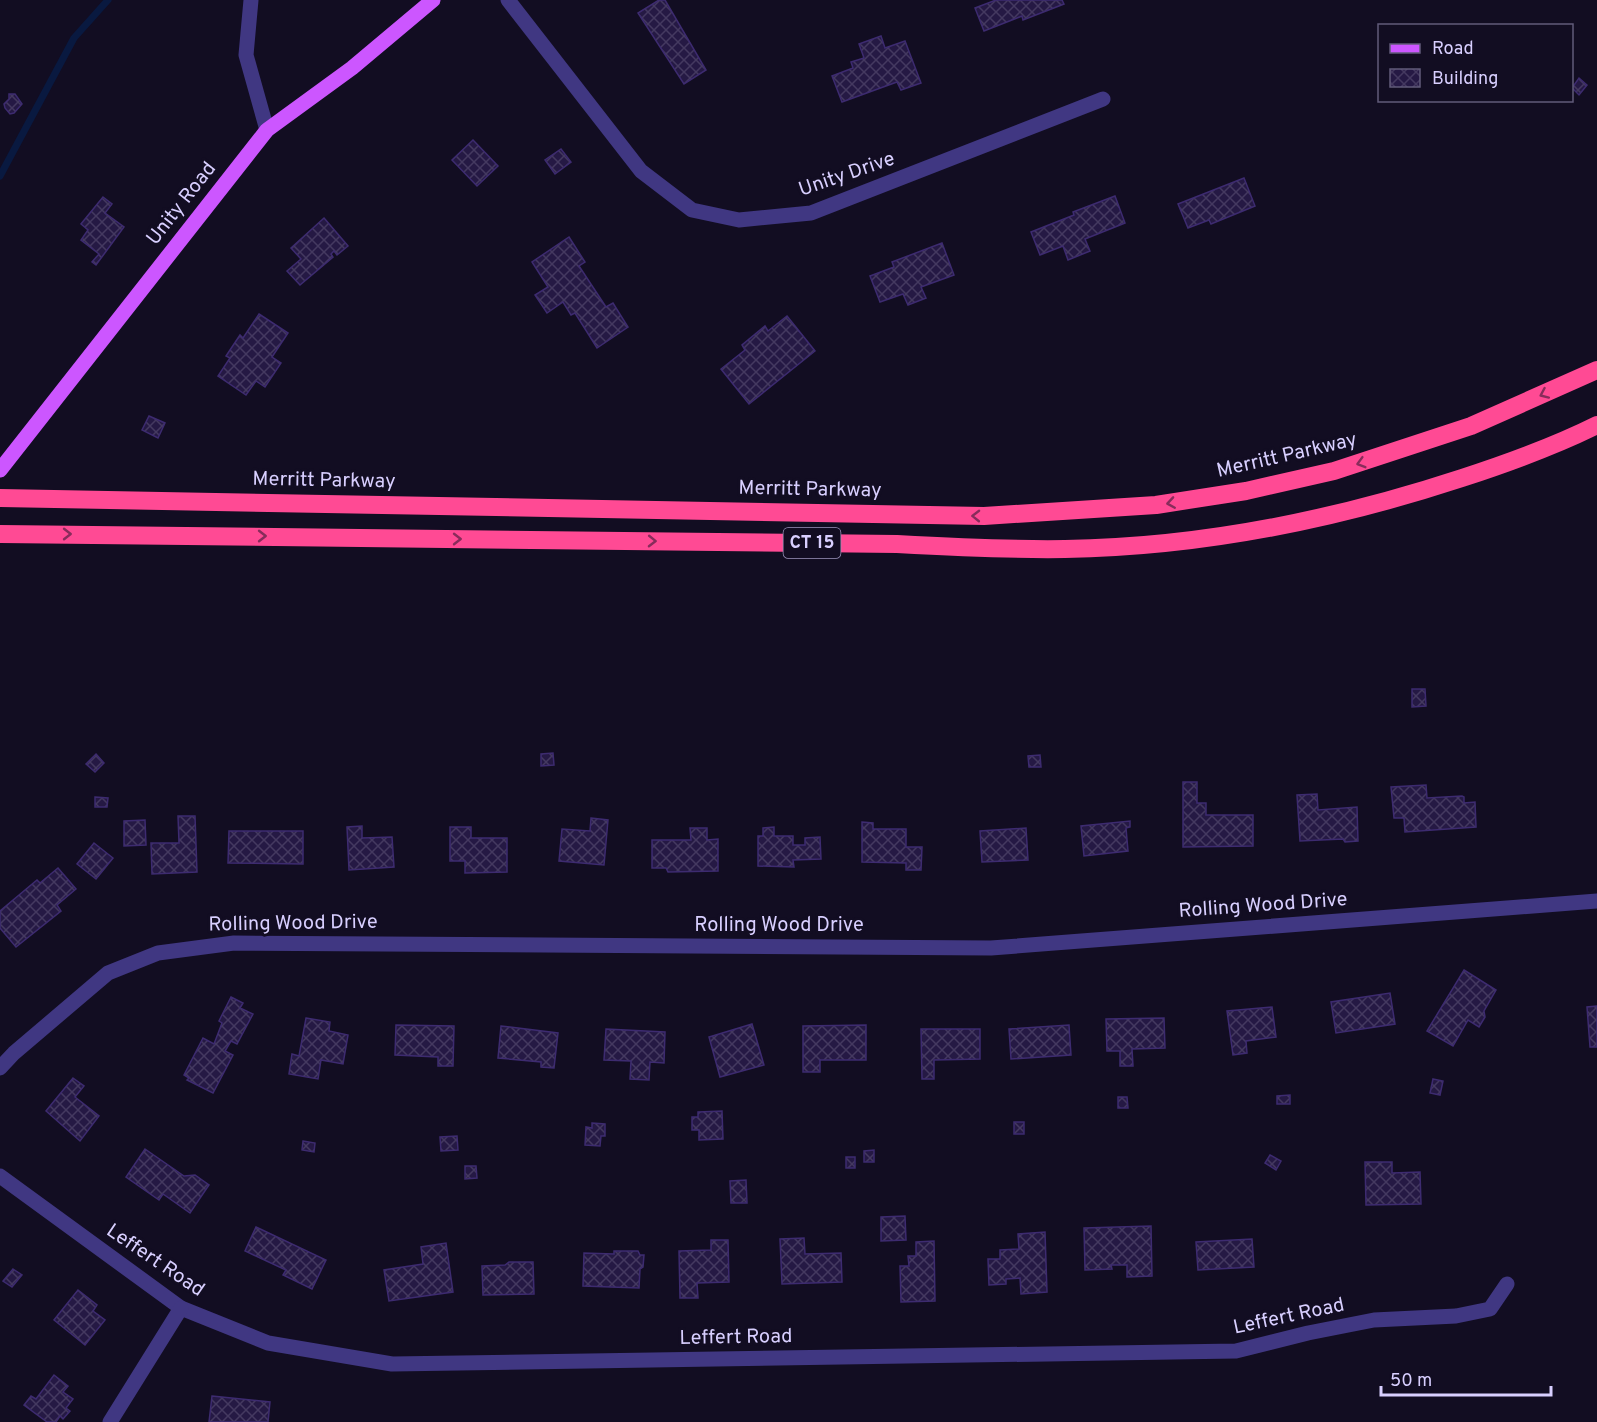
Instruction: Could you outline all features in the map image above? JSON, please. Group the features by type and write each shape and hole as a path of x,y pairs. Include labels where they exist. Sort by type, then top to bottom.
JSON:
{"highway":[{"name":"Merritt Parkway","path":"0,498 984,516 1097,510 1156,505 1245,491 1334,471 1471,426 1597,370"},
{"name":"CT 15","path":"4,534 897,544 1066,549 1157,543 1248,532 1389,501 1514,461 1597,425"}],"main road":[{"name":"Unity Road","path":"0,470 267,130 352,68 433,0"}],"street":[{"path":"251,0 246,55 267,130"},
{"name":"Unity Drive","path":"508,0 641,171 692,210 739,220 811,213 1103,99"},
{"name":"Rolling Wood Drive","path":"0,1068 14,1053 108,973 159,953 234,943 991,948 1597,901"},
{"name":"Leffert Road","path":"0,1176 181,1308 268,1343 393,1364 1236,1351 1374,1320 1456,1316 1490,1309 1507,1284"},
{"path":"110,1422 181,1308"}],"building":[{"path":"659,0 665,0 706,70 684,84 638,13"},
{"path":"996,0 1062,0 1064,4 1023,20 1022,16 984,31 975,8"},
{"path":"881,36 885,48 905,41 921,83 901,90 897,82 842,102 832,76 853,68 851,62 864,58 859,44"},
{"path":"1579,78 1587,85 1579,95 1573,87"},
{"path":"9,94 15,94 22,104 10,114 4,104 9,99"},
{"path":"473,140 498,166 477,186 452,160"},
{"path":"561,149 571,162 555,174 545,160"},
{"path":"1244,178 1255,206 1211,224 1209,220 1188,228 1178,204"},
{"path":"1115,196 1125,223 1085,239 1090,251 1068,260 1063,246 1040,255 1031,232 1074,215 1073,212"},
{"path":"103,197 112,204 105,213 124,227 96,265 92,262 99,254 81,240 88,230 81,224"},
{"path":"324,218 348,246 337,255 334,251 331,254 333,257 300,285 287,271 301,259 291,248"},
{"path":"569,237 585,262 579,266 606,307 613,303 628,327 597,348 575,313 571,315 563,302 547,313 535,295 548,287 532,262"},
{"path":"942,243 954,275 921,287 926,298 908,305 903,294 880,302 870,276 894,267 892,262"},
{"path":"259,314 288,333 272,357 281,363 265,387 256,381 246,395 218,376 230,358 226,356 240,335 243,338"},
{"path":"787,316 815,351 749,404 721,369 745,350 742,345 765,326 768,331"},
{"path":"149,416 165,423 158,438 142,430"},
{"path":"1412,689 1425,689 1426,706 1412,707"},
{"path":"553,753 554,765 541,766 541,754"},
{"path":"96,754 104,763 95,772 86,764"},
{"path":"1040,755 1041,767 1029,767 1028,756"},
{"path":"1183,782 1197,782 1197,803 1206,803 1206,815 1253,815 1253,846 1183,847"},
{"path":"1426,785 1427,798 1462,796 1464,803 1475,802 1476,827 1405,832 1404,818 1394,818 1391,787"},
{"path":"1317,794 1318,810 1357,807 1358,841 1345,842 1343,839 1300,841 1297,795"},
{"path":"95,797 108,798 107,807 95,807"},
{"path":"178,816 195,816 197,872 152,874 151,843 179,843"},
{"path":"591,818 608,820 604,865 559,861 562,829 590,831"},
{"path":"145,820 146,845 124,846 124,821"},
{"path":"1130,821 1130,827 1126,828 1128,851 1084,856 1081,826"},
{"path":"862,822 873,823 873,829 906,829 906,847 922,847 921,870 906,870 906,863 862,862"},
{"path":"362,826 362,838 392,837 394,867 349,870 347,827"},
{"path":"450,827 471,827 471,838 507,838 507,872 465,873 465,861 450,861"},
{"path":"774,827 774,836 793,836 793,845 805,845 805,838 820,837 821,859 793,860 794,867 758,866 758,836 763,836 763,828"},
{"path":"690,828 707,828 707,840 718,839 718,871 668,872 666,868 652,868 652,840 691,840"},
{"path":"1026,828 1028,860 982,862 980,831"},
{"path":"229,831 303,831 303,864 228,863"},
{"path":"94,843 113,858 96,879 77,864"},
{"path":"58,868 76,889 57,905 61,911 16,947 0,928 0,911 37,880 40,883"},
{"path":"1464,970 1496,990 1484,1011 1485,1017 1479,1027 1468,1020 1453,1046 1427,1031"},
{"path":"1390,993 1395,1024 1336,1033 1331,1002"},
{"path":"231,997 243,1003 240,1008 253,1014 237,1044 231,1041 225,1051 233,1055 213,1093 187,1080 189,1078 184,1075 203,1038 214,1044 222,1023 219,1021"},
{"path":"1597,1006 1597,1047 1590,1047 1587,1007"},
{"path":"1272,1007 1276,1037 1246,1041 1247,1053 1233,1055 1227,1011"},
{"path":"306,1018 330,1022 329,1031 348,1035 343,1064 321,1060 318,1079 289,1074 292,1054 299,1056"},
{"path":"1164,1018 1165,1048 1132,1049 1133,1066 1120,1066 1120,1051 1107,1051 1106,1019"},
{"path":"752,1024 764,1065 720,1077 709,1037"},
{"path":"396,1025 454,1026 453,1066 438,1066 438,1057 395,1055"},
{"path":"866,1025 866,1060 820,1060 820,1072 803,1072 803,1026"},
{"path":"1069,1025 1071,1055 1011,1059 1009,1029"},
{"path":"501,1026 558,1033 554,1068 541,1067 541,1062 498,1058"},
{"path":"606,1029 665,1032 664,1063 650,1062 649,1080 630,1079 631,1061 604,1060"},
{"path":"921,1029 980,1029 980,1059 934,1060 934,1079 922,1079"},
{"path":"73,1078 84,1086 75,1097 99,1116 80,1141 46,1111"},
{"path":"1433,1079 1443,1081 1440,1095 1430,1093"},
{"path":"1290,1095 1290,1104 1277,1104 1277,1096"},
{"path":"1118,1097 1127,1097 1128,1108 1118,1108"},
{"path":"722,1111 723,1139 699,1140 699,1130 692,1130 692,1117 698,1117 698,1112"},
{"path":"1014,1122 1024,1122 1024,1134 1014,1134"},
{"path":"592,1123 605,1124 605,1136 601,1136 600,1146 585,1145 586,1127 592,1128"},
{"path":"457,1136 458,1150 441,1151 440,1137"},
{"path":"303,1141 315,1143 314,1152 302,1150"},
{"path":"145,1149 184,1176 195,1175 209,1185 190,1213 163,1194 159,1200 126,1177"},
{"path":"874,1150 874,1162 864,1162 864,1151"},
{"path":"1270,1155 1281,1161 1276,1170 1265,1163"},
{"path":"846,1157 855,1157 855,1168 846,1168"},
{"path":"1365,1162 1392,1162 1392,1173 1420,1172 1421,1204 1366,1205"},
{"path":"465,1166 476,1166 477,1178 465,1179"},
{"path":"746,1180 747,1203 731,1203 730,1181"},
{"path":"905,1216 906,1240 881,1241 881,1217"},
{"path":"1151,1226 1152,1276 1127,1277 1127,1265 1111,1265 1112,1269 1085,1270 1084,1228"},
{"path":"256,1227 326,1260 312,1289 283,1275 286,1270 245,1251"},
{"path":"1045,1232 1047,1292 1021,1294 1020,1278 1006,1279 1006,1284 989,1285 988,1259 1000,1259 1000,1250 1019,1249 1018,1234"},
{"path":"804,1238 805,1254 841,1253 842,1282 782,1284 780,1239"},
{"path":"1252,1239 1254,1267 1198,1270 1196,1242"},
{"path":"711,1240 728,1240 729,1282 697,1283 698,1298 680,1298 679,1251 711,1250"},
{"path":"934,1241 935,1301 901,1302 900,1266 909,1266 908,1256 916,1256 916,1242"},
{"path":"446,1243 453,1292 389,1301 384,1270 423,1264 421,1247"},
{"path":"614,1251 638,1251 640,1255 644,1255 643,1267 640,1269 639,1288 583,1286 584,1253 614,1254"},
{"path":"509,1262 533,1262 534,1294 483,1295 482,1266 505,1265"},
{"path":"13,1269 22,1275 12,1287 3,1281"},
{"path":"78,1290 97,1305 93,1311 105,1320 85,1345 54,1320"},
{"path":"54,1375 68,1386 63,1392 73,1399 66,1408 70,1411 63,1419 60,1416 56,1422 47,1422 24,1405 31,1396 36,1399"},
{"path":"212,1396 270,1402 268,1422 209,1422"}],"waterway":[{"path":"0,176 74,38 108,0"}]}
